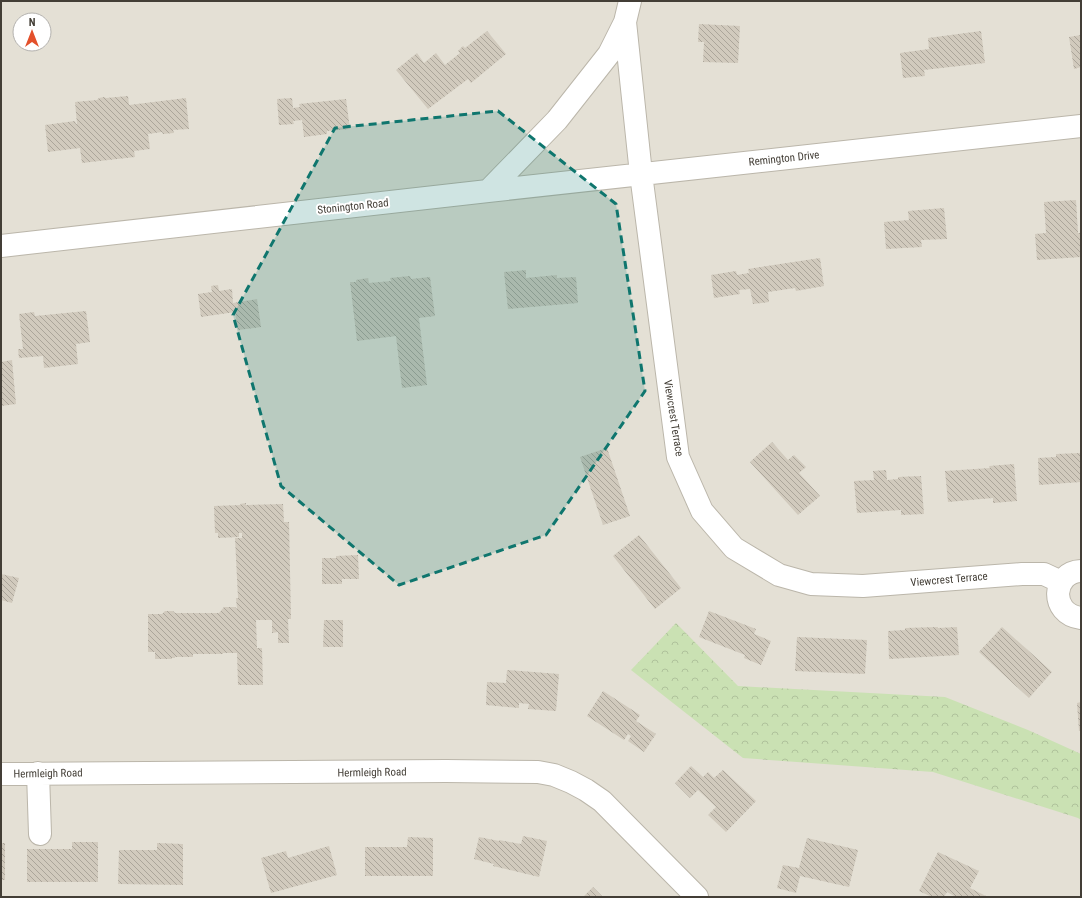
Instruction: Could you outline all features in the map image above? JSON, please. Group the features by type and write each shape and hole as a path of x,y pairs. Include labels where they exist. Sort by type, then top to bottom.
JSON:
{"street":[{"path":"627,11 640,174"},
{"path":"488,191 557,120 608,54 627,11"},
{"name":"Remington Drive","path":"488,191 1081,126"},
{"name":"Viewcrest Terrace","path":"640,174 678,457 702,511 734,548 779,575 811,584 862,586 1022,574 1044,574 1061,582"},
{"name":"Stonington Road","path":"1,246 488,191"},
{"path":"1081,572 1072,573 1066,577 1061,582 1058,590 1060,606 1065,612 1072,616 1081,618"},
{"name":"Hermleigh Road","path":"1,774 446,771 538,772 554,775 571,782 602,801 696,897"},
{"path":"38,773 40,834"}],"highlighted area":[{"path":"498,111 616,204 645,391 546,535 399,585 281,486 233,315 335,128"}],"shaded area":[{"path":"1,1 1081,1 1081,897 1,897"}],"green space":[{"path":"676,623 738,686 945,697 1028,730 1081,754 1081,820 933,772 743,758 631,670"}],"building":[{"path":"699,24 740,26 738,63 703,62 704,42 698,42"},
{"path":"487,31 506,54 471,83 468,79 428,109 396,70 417,53 424,63 436,53 445,65 460,53 458,51 463,46 465,48"},
{"path":"981,31 985,63 924,70 925,76 903,78 900,53 929,49 928,38"},
{"path":"1081,35 1081,67 1074,69 1069,37"},
{"path":"128,96 129,105 186,98 189,129 173,130 174,133 163,134 162,132 148,134 150,149 134,151 135,157 82,163 80,148 48,152 45,125 75,121 77,124 75,102 97,100 104,97"},
{"path":"292,98 293,108 300,107 299,104 346,99 350,129 327,131 327,134 304,137 302,120 293,121 294,124 279,125 277,99"},
{"path":"1076,200 1078,233 1081,233 1081,257 1037,260 1035,234 1046,233 1044,202"},
{"path":"944,208 947,239 921,240 922,247 886,249 884,222 909,220 908,211"},
{"path":"820,258 824,286 796,291 795,288 768,292 769,302 753,304 750,289 739,290 740,294 714,298 711,275 736,271 737,275 749,273 748,269"},
{"path":"526,270 526,278 557,275 557,278 576,277 578,303 508,309 504,272"},
{"path":"410,276 411,279 430,277 435,316 419,318 427,385 402,388 396,336 357,341 350,282 356,282 356,280 368,278 369,283 391,281 390,278"},
{"path":"218,285 219,291 232,289 233,303 257,299 261,327 238,330 235,312 201,317 198,294 212,292 211,286"},
{"path":"86,311 90,342 76,344 78,364 44,368 43,356 19,358 18,349 23,349 19,314 34,312 35,316"},
{"path":"12,360 16,404 1,406 1,362"},
{"path":"772,442 788,460 794,455 806,467 799,473 820,496 798,515 750,462"},
{"path":"607,448 630,516 603,525 580,457"},
{"path":"1081,453 1081,482 1039,485 1038,458 1056,457 1056,454"},
{"path":"1014,464 1017,501 993,503 993,498 948,502 945,471 990,468 989,466"},
{"path":"886,470 887,480 898,479 898,477 921,476 924,514 901,515 901,510 857,513 854,481 874,480 873,471"},
{"path":"246,503 246,505 283,504 284,522 289,522 291,619 288,619 289,643 278,643 278,632 272,633 272,620 256,620 257,648 262,648 263,685 238,685 237,653 193,654 193,657 155,659 155,652 148,652 148,614 162,614 165,611 173,611 175,613 219,613 224,607 235,607 237,609 236,598 238,598 235,538 242,538 242,533 239,533 239,537 218,538 218,533 215,533 214,506 241,505 240,504"},
{"path":"639,535 681,588 655,609 613,556"},
{"path":"358,555 359,579 342,579 342,584 322,584 322,558"},
{"path":"1,574 19,578 12,603 1,600"},
{"path":"709,611 756,629 754,634 771,641 761,665 744,658 745,655 699,637"},
{"path":"324,620 343,620 343,647 323,647"},
{"path":"957,627 959,655 889,659 888,631 905,630 905,628"},
{"path":"1002,627 1052,672 1029,698 979,652"},
{"path":"797,637 867,640 865,674 795,671"},
{"path":"507,670 559,674 556,711 528,709 529,704 519,703 519,708 486,705 487,682 506,683"},
{"path":"603,691 640,715 636,721 656,734 644,752 628,741 631,736 628,734 624,740 587,716"},
{"path":"1081,702 1081,731 1079,731 1077,703"},
{"path":"691,766 703,777 708,772 714,778 723,770 756,801 726,832 708,815 716,807 698,790 690,798 675,783"},
{"path":"523,836 547,841 539,877 493,866 494,864 474,859 479,837 521,844"},
{"path":"408,837 433,838 433,876 365,876 365,847 407,847"},
{"path":"807,838 858,850 849,887 800,876 796,893 777,888 783,865 799,868"},
{"path":"72,842 98,842 98,882 27,882 27,849 72,849"},
{"path":"1,843 5,843 5,880 1,880"},
{"path":"157,843 183,844 183,885 118,884 119,850 157,850"},
{"path":"329,846 337,875 271,893 261,858 286,851 288,858"},
{"path":"938,852 979,871 970,888 988,897 956,897 947,892 944,897 932,897 919,891"},
{"path":"593,887 603,897 583,897"}]}
